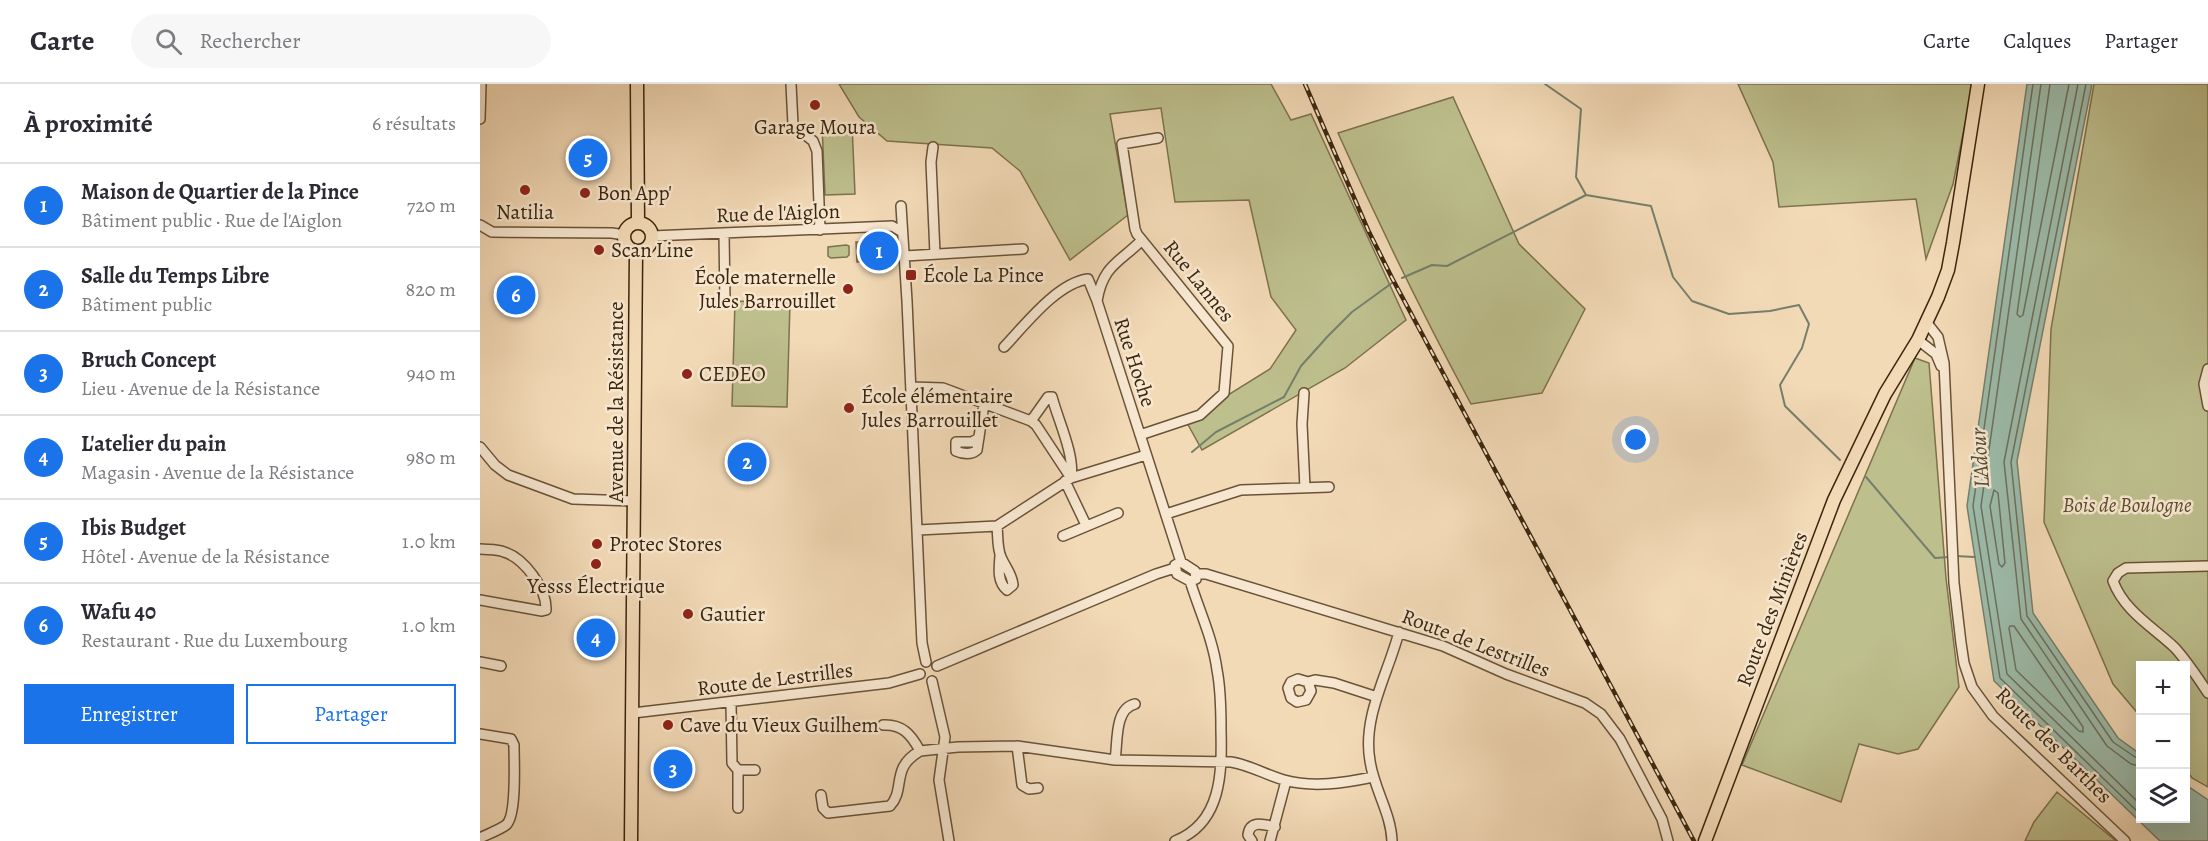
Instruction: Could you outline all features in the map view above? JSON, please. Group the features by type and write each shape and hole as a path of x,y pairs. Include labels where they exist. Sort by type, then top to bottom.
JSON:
{"main road":[{"path":"637,84 638,224"},
{"path":"1923,322 1948,270 1978,84"},
{"path":"638,224 646,226 652,236 648,248 636,251 627,246 624,236 629,227 638,224"},
{"path":"1923,322 1954,228"},
{"name":"Avenue de la Résistance","path":"631,841 636,251"},
{"name":"Route des Minières","path":"1885,394 1918,340 1923,322"},
{"name":"Route des Minières","path":"1705,841 1834,500 1923,322"}],"street":[{"path":"480,119 481,84"},
{"path":"790,84 793,124 813,141 817,151 820,230"},
{"name":"Rue Lannes","path":"1140,435 1200,414 1224,393 1228,346 1135,229 1122,144 1158,138"},
{"path":"933,147 931,171 935,254"},
{"path":"901,206 918,530 921,633 926,662"},
{"path":"480,225 492,232 612,233 624,236"},
{"name":"Rue de l'Aiglon","path":"652,236 892,226 902,232"},
{"path":"724,233 725,302"},
{"name":"Rue Lannes","path":"1097,301 1102,278 1107,270 1142,240"},
{"path":"905,256 1023,249"},
{"name":"Rue Hoche","path":"1004,347 1052,298 1077,280 1088,279 1166,514 1178,565"},
{"path":"1923,322 1938,337 1944,363 1943,371"},
{"path":"1918,340 1936,354 1943,371"},
{"path":"2208,369 2204,384 2208,406"},
{"name":"Route des Barthes","path":"1943,371 1955,561 1954,583 1964,663 1975,693 2008,731 2125,841"},
{"path":"911,387 943,388 1031,421 1036,425 1068,479 1086,525"},
{"path":"1304,393 1302,424 1305,488"},
{"path":"1031,421 1044,399 1052,397 1070,458 1072,469 1068,479"},
{"path":"979,438 984,404"},
{"path":"480,447 495,465 508,475 573,500 634,501"},
{"path":"918,530 997,526 1068,479 1146,455"},
{"path":"1166,514 1241,490 1329,487"},
{"path":"1063,536 1118,513"},
{"path":"997,526 1000,556"},
{"path":"480,549 502,551 518,560 540,585 547,598 546,610 542,611 480,600"},
{"path":"937,666 1178,565 1177,574 1193,577 1217,668 1221,700 1222,761 1220,781 1212,808 1194,830 1175,841"},
{"path":"2208,566 2126,568 2113,580 2131,610 2176,650 2208,693"},
{"name":"Route de Lestrilles","path":"1193,577 1206,574 1443,646 1506,674 1585,703 1610,724 1620,739 1657,808 1668,841"},
{"path":"1392,841 1388,817 1373,777 1368,744 1370,722 1399,632"},
{"path":"480,662 501,666"},
{"path":"926,662 937,666 938,673 932,681"},
{"path":"926,662 920,668 920,674 923,679 932,681"},
{"name":"Route de Lestrilles","path":"633,713 889,683 920,674"},
{"path":"1308,682 1316,680 1334,683 1377,697"},
{"path":"932,681 941,717 945,748 939,780 949,841"},
{"path":"731,703 732,763 738,770 738,808"},
{"path":"1115,760 1121,713 1129,705 1135,704"},
{"path":"883,725 895,725 912,735 920,751"},
{"path":"480,734 506,737 511,739 514,745 510,820 506,825 480,838"},
{"path":"821,795 823,808 828,813 890,806 896,799 900,771 913,755 920,751 945,748 1017,746 1115,760 1222,761 1243,764 1286,781 1324,785 1373,777"},
{"path":"1017,746 1022,785 1029,789 1038,788"},
{"path":"738,770 755,770"},
{"path":"1270,841 1286,781"},
{"path":"1252,841 1248,835 1252,826 1256,824 1275,827"}],"green space":[{"path":"839,84 1271,84 1291,120 1311,114 1406,320 1345,368 1202,450 1186,421 1270,369 1296,330 1271,297 1249,200 1175,202 1161,108 1110,114 1128,215 1070,260 1020,171 992,148 887,141 859,117"},
{"path":"1738,84 1973,84 1953,184 1926,259 1916,199 1779,207 1773,162"},
{"name":"Bois de Boulogne","path":"2094,84 2208,84 2208,787 2190,775 2190,661 2136,661 2136,711 2113,684 2044,522 2051,329"},
{"path":"1453,97 1519,244 1585,309 1542,393 1471,404 1402,270 1338,133"},
{"path":"852,124 855,194 825,195 822,125"},
{"path":"856,242 869,242 870,261 857,262"},
{"path":"849,246 847,257 831,258 828,256 828,247"},
{"path":"735,301 790,303 787,407 732,406"},
{"path":"1915,358 1929,363 1946,578 1959,687 1918,749 1898,754 1859,744 1841,802 1742,765"},
{"path":"2057,792 2116,841 2025,841 2034,822"}],"water":[{"name":"L'Adour","path":"2027,84 2092,84 2017,461 2033,613 2118,738 2136,751 2136,818 1994,681 1967,506"},
{"path":"2190,788 2208,800 2208,841 2160,841 2141,823 2190,823"}],"waterway":[{"path":"1545,84 1581,109 1576,177 1586,195 1651,206 1673,277 1692,301 1729,314 1770,311 1799,305 1809,324 1802,348 1780,385 1785,406 1840,460"},
{"path":"1402,278 1432,265 1447,266 1586,195"},
{"path":"1192,452 1216,432 1284,397 1301,366 1328,336 1352,312 1392,283"},
{"path":"1866,477 1935,558 1949,557"},
{"path":"1955,556 1975,557"}],"railway":[{"path":"1305,84 1368,230 1392,278 1694,841"}],"place":[{"name":"Garage Moura","path":"815,105"},
{"name":"Ibis Budget","path":"588,158"},
{"name":"Natilia","path":"525,190"},
{"name":"Bon App'","path":"585,193"},
{"name":"Scan Line","path":"599,250"},
{"name":"Maison de Quartier de la Pince","path":"879,251"},
{"name":"École La Pince","path":"911,275"},
{"name":"École maternelle Jules Barrouillet","path":"848,289"},
{"name":"Wafu 40","path":"516,295"},
{"name":"CEDEO","path":"687,374"},
{"name":"École élémentaire Jules Barrouillet","path":"849,408"},
{"name":"Salle du Temps Libre","path":"747,462"},
{"name":"Protec Stores","path":"597,544"},
{"name":"Yesss Électrique","path":"596,564"},
{"name":"Gautier","path":"688,614"},
{"name":"L'atelier du pain","path":"596,638"},
{"name":"Cave du Vieux Guilhem","path":"668,725"},
{"name":"Bruch Concept","path":"673,769"}]}
